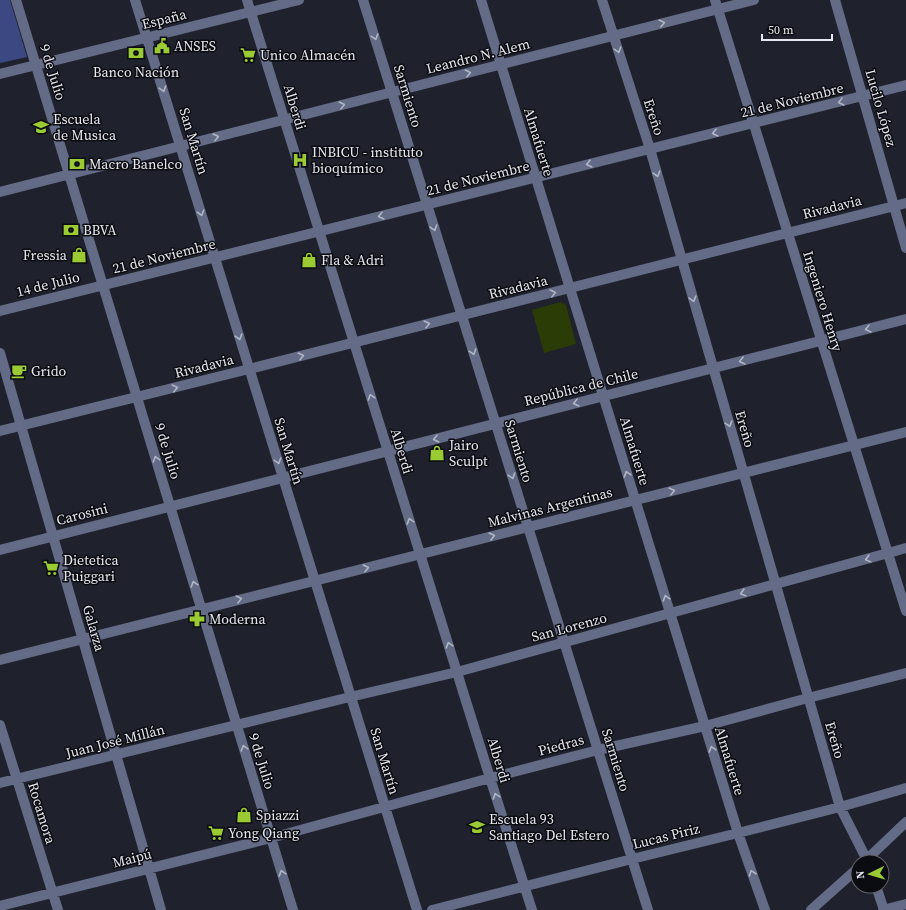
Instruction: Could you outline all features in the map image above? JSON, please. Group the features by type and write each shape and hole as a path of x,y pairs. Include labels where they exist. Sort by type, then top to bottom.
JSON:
{"street":[{"name":"9 de Julio","path":"16,0 293,910"},
{"name":"San Martín","path":"135,0 417,910"},
{"name":"Alberdi","path":"247,0 532,910"},
{"name":"España","path":"0,74 299,0"},
{"name":"Sarmiento","path":"363,0 648,910"},
{"name":"Almafuerte","path":"481,0 738,833 765,910"},
{"name":"Ereño","path":"602,0 650,149 840,807 863,854"},
{"name":"Leandro N. Alem","path":"0,192 392,93 613,35 716,5 754,0"},
{"name":"Lucilo López","path":"835,0 906,248"},
{"name":"Ingeniero Henry","path":"716,5 906,611"},
{"name":"21 de Noviembre","path":"103,285 906,85"},
{"name":"Rivadavia","path":"0,431 462,316 906,203"},
{"name":"14 de Julio","path":"0,311 103,285"},
{"name":"República de Chile","path":"170,506 906,319"},
{"name":"Galarza","path":"0,354 161,910"},
{"name":"Malvinas Argentinas","path":"0,660 906,432"},
{"name":"Carosini","path":"0,550 170,506"},
{"name":"San Lorenzo","path":"237,725 457,672 906,548"},
{"name":"Piedras","path":"271,838 490,778 598,750 705,726 906,673"},
{"name":"Rocamora","path":"0,725 58,910"},
{"name":"Juan José Millán","path":"0,784 237,725"},
{"name":"Lucas Piriz","path":"432,910 840,807 906,788"},
{"path":"873,854 906,822"},
{"name":"Maipú","path":"0,906 271,838"},
{"path":"811,910 850,875"},
{"path":"879,894 884,910 906,904"}],"green space":[{"path":"560,302 566,305 576,344 544,353 532,310"}],"building":[{"path":"0,0 10,0 27,57 0,63"}],"place":[{"name":"ANSES","path":"162,46"},
{"name":"Banco Nación","path":"136,53"},
{"name":"Unico Almacén","path":"248,55"},
{"name":"Escuela de Musica","path":"41,127"},
{"name":"INBICU - instituto bioquímico","path":"300,160"},
{"name":"Macro Banelco","path":"77,164"},
{"name":"BBVA","path":"71,230"},
{"name":"Fressia","path":"79,255"},
{"name":"Fla & Adri","path":"309,260"},
{"name":"Grido","path":"19,371"},
{"name":"Jairo Sculpt","path":"437,453"},
{"name":"Dietetica Puiggari","path":"51,568"},
{"name":"Moderna","path":"197,619"},
{"name":"Spiazzi","path":"244,815"},
{"name":"Escuela 93 Santiago Del Estero","path":"477,827"},
{"name":"Yong Qiang","path":"216,833"}]}
